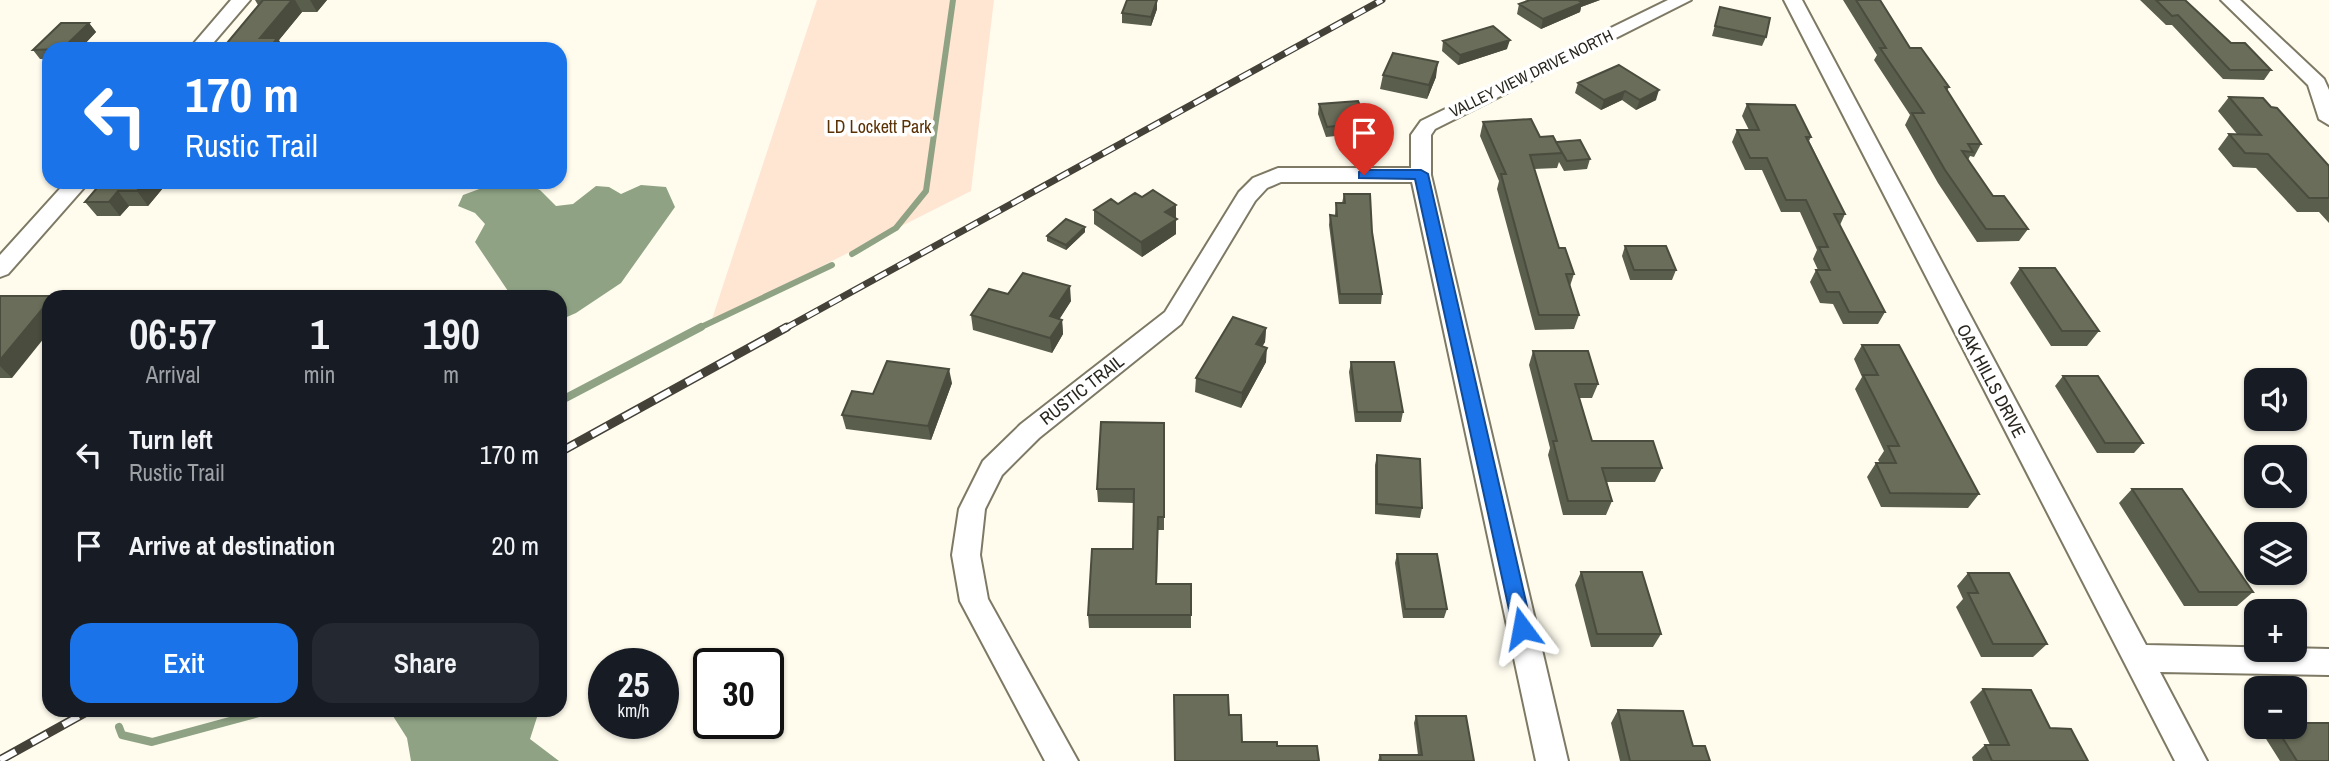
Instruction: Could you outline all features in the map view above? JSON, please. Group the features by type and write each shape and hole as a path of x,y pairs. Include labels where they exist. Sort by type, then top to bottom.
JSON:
{"street":[{"path":"204,42 241,0"},
{"name":"VALLEY VIEW DRIVE NORTH","path":"1552,761 1421,174 1421,135 1428,125 1682,0"},
{"name":"OAK HILLS DRIVE","path":"1793,0 2191,761"},
{"path":"2230,0 2317,83 2329,120"},
{"name":"RUSTIC TRAIL","path":"1062,761 974,601 966,555 972,509 992,468 1030,430 1173,318 1247,197 1260,183 1278,175 1421,174"},
{"path":"0,269 72,189"},
{"path":"2136,658 2329,662"}],"green space":[{"name":"LD Lockett Park","path":"817,0 994,0 971,191 711,322"}],"shaded area":[{"path":"641,185 666,187 675,207 621,283 567,317 567,290 507,290 475,242 485,224 475,213 458,206 463,195 479,189 538,189 556,206 573,204 596,186 609,187 621,194"},
{"path":"394,717 537,717 530,739 559,761 411,761 407,738"}],"building":[{"path":"263,0 292,0 260,38 277,38 274,42 228,42"},
{"path":"1127,0 1157,0 1151,17 1122,13"},
{"path":"1530,0 1578,0 1582,3 1543,19 1519,4"},
{"path":"1856,0 1880,0 1910,48 1921,48 1949,87 1945,87 1981,144 1968,144 1973,152 1962,151 1993,196 2004,196 2028,229 1986,229 1945,170 1912,113 1924,113 1880,48 1886,48"},
{"path":"2156,0 2185,0 2231,43 2245,43 2271,70 2230,70 2178,15 2172,16"},
{"path":"1720,7 1770,18 1766,37 1715,26"},
{"path":"61,23 89,23 69,42 42,42 42,50 33,50"},
{"path":"1493,26 1510,40 1460,55 1443,41"},
{"path":"1393,53 1438,62 1429,85 1383,75"},
{"path":"1619,65 1659,90 1640,100 1625,91 1604,100 1578,83"},
{"path":"2229,97 2263,98 2271,107 2277,108 2329,166 2329,198 2309,198 2268,154 2245,153 2229,134 2261,135"},
{"path":"1358,101 1367,123 1327,127 1319,104"},
{"path":"1747,104 1795,105 1811,137 1806,137 1845,214 1834,214 1885,312 1849,312 1839,292 1827,292 1816,270 1830,270 1819,247 1828,247 1806,200 1786,200 1767,158 1750,158 1737,130 1759,130"},
{"path":"1531,119 1540,137 1553,136 1562,153 1530,155 1559,248 1565,248 1574,274 1566,274 1579,315 1539,315 1501,174 1506,174 1483,122"},
{"path":"1580,140 1590,159 1567,161 1556,142"},
{"path":"96,189 139,189 118,191 109,202 85,202"},
{"path":"1153,190 1176,205 1165,212 1177,219 1141,242 1094,210 1111,199 1118,204 1135,193 1142,197"},
{"path":"1344,194 1370,194 1372,232 1382,294 1340,294 1330,215 1337,216 1336,203 1345,203"},
{"path":"1066,219 1085,227 1066,245 1047,236"},
{"path":"1625,246 1666,246 1676,270 1634,270"},
{"path":"2020,268 2055,268 2099,331 2062,331"},
{"path":"1023,273 1070,286 1050,316 1062,320 1050,338 971,315 989,289 1008,294"},
{"path":"0,296 42,296 42,309 0,360"},
{"path":"1233,317 1266,328 1256,344 1267,348 1242,393 1196,378"},
{"path":"1862,345 1899,345 1979,494 1890,493 1876,463 1896,463 1888,446 1899,446 1863,375 1878,375"},
{"path":"1533,351 1588,351 1598,384 1575,384 1592,441 1653,441 1662,468 1602,468 1612,501 1568,501 1553,441 1557,441"},
{"path":"887,361 949,369 928,426 842,415 852,391 873,394"},
{"path":"1351,362 1394,362 1403,412 1357,412"},
{"path":"2063,376 2098,376 2143,443 2105,443"},
{"path":"1101,422 1164,423 1164,517 1158,517 1156,584 1191,584 1191,615 1088,615 1092,549 1133,549 1134,489 1097,489"},
{"path":"1377,455 1420,459 1422,508 1377,504"},
{"path":"2132,489 2182,489 2244,579 2244,585 2248,585 2253,592 2199,592"},
{"path":"1397,554 1437,554 1447,609 1405,609"},
{"path":"1581,572 1642,572 1661,634 1597,634"},
{"path":"1968,573 2009,573 2047,644 1993,644 1968,593 1978,593"},
{"path":"1983,689 2031,690 2050,728 2071,729 2088,761 1992,761 1985,745 2009,745"},
{"path":"1174,695 1228,695 1229,715 1241,715 1242,742 1277,742 1277,746 1317,746 1319,761 1175,761"},
{"path":"1618,710 1683,711 1693,746 1705,746 1710,761 1630,761"},
{"path":"1416,716 1466,716 1474,761 1381,761 1380,755 1422,755"},
{"path":"2307,723 2329,723 2329,761 2297,761 2283,739 2307,739"}],"waterway":[{"path":"852,254 896,228 926,191 953,0"},
{"path":"699,328 832,265"},
{"path":"567,397 699,328"},
{"path":"119,727 122,735 152,742 244,717"}],"railway":[{"path":"784,329 1382,0"},
{"path":"567,448 787,327"},
{"path":"0,760 77,717"}],"route":[{"path":"1364,175 1421,174 1522,628"}]}
